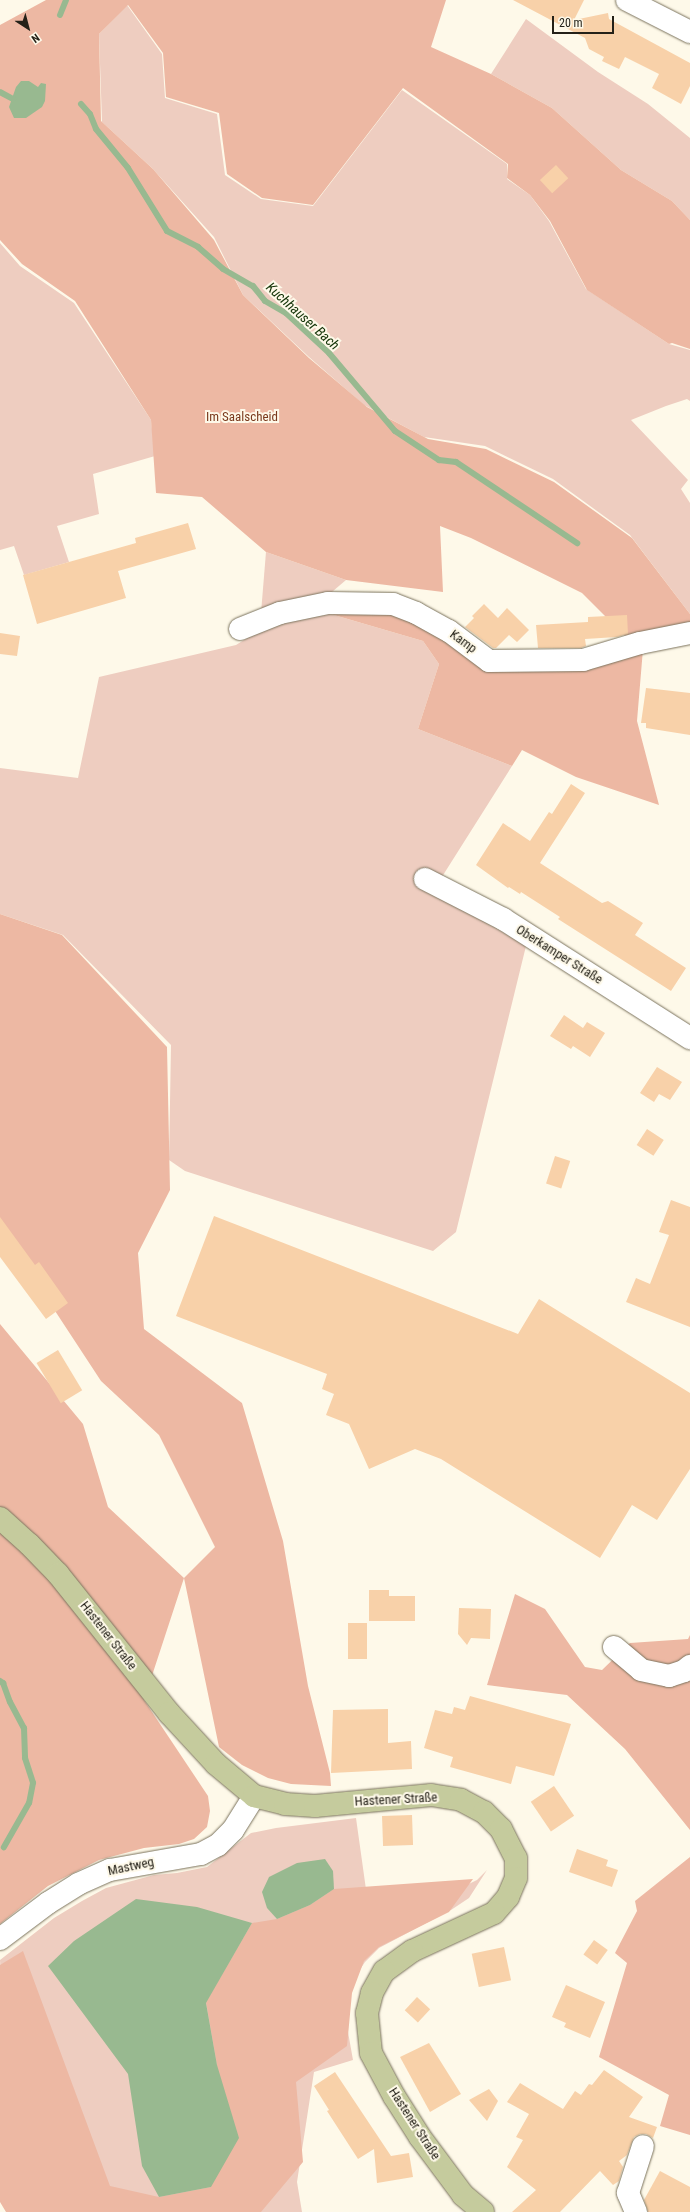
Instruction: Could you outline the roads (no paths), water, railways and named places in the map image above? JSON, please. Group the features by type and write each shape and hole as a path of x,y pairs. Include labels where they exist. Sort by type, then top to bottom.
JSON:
{"main road":[{"name":"Hastener Straße","path":"0,1518 29,1544 58,1574 179,1724 216,1764 254,1796 285,1804 315,1806 431,1795 461,1800 484,1812 501,1829 516,1858 516,1878 508,1897 494,1913 412,1952 384,1971 372,1993 367,2013 371,2053 394,2096 420,2137 463,2195 482,2212"}],"street":[{"path":"627,0 690,32"},
{"name":"Kamp","path":"240,629 280,613 328,603 393,604 416,613 449,631 489,660 583,660 640,644 690,633"},
{"name":"Oberkamper Straße","path":"425,879 503,919 690,1038"},
{"path":"614,1647 641,1670 669,1676 684,1671 690,1666"},
{"name":"Mastweg","path":"0,1939 48,1903 78,1884 110,1870 201,1854 218,1845 233,1830 254,1796"},
{"path":"636,2212 628,2193 644,2146"}],"waterway":[{"path":"60,15 66,0"},
{"path":"0,92 13,99"},
{"name":"Kuchhauser Bach","path":"81,104 90,114 96,129 128,168 167,231 198,247 223,269 253,286 265,301 286,313 329,353 395,431 439,460 456,462 577,543"},
{"path":"0,1681 3,1683 10,1702 24,1728 25,1758 33,1783 29,1803 4,1847"}],"park label":[{"name":"Im Saalscheid","path":"242,417"}]}
